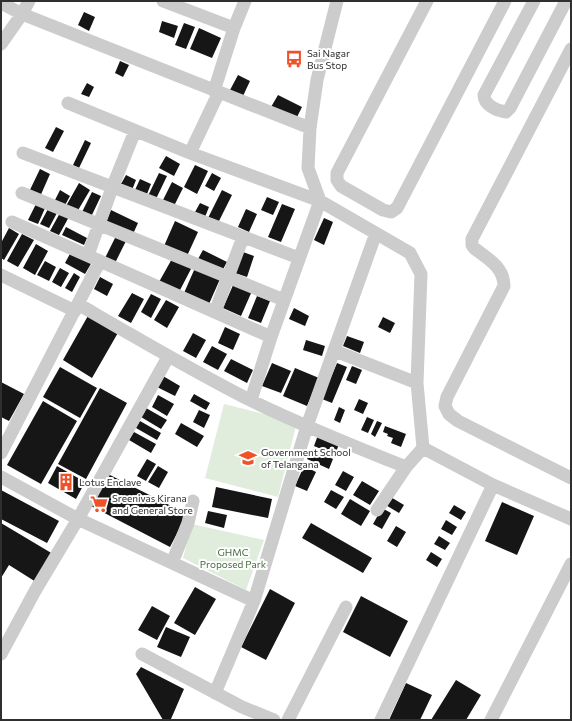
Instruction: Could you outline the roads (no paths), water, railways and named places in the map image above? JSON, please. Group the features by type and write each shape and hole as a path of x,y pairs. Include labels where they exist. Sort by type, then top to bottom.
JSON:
{"street":[{"path":"1,44 22,14 29,1"},
{"path":"190,153 216,92 234,28 245,1"},
{"path":"251,400 271,337 320,201 308,168 310,128 317,80 337,1"},
{"path":"427,1 339,168 337,176 338,184 383,210 391,212 396,208 505,1"},
{"path":"534,1 484,95 484,100 486,103 502,112 506,112 510,108 566,1"},
{"path":"1,3 22,14 310,128"},
{"path":"171,3 234,28"},
{"path":"571,49 472,239 472,245 474,248 496,265 503,278 504,286 447,397 445,406 449,414 458,421 571,478"},
{"path":"68,103 190,153 320,201 410,253 421,274 417,383 423,448 406,467 378,510"},
{"path":"88,255 112,188 135,131"},
{"path":"23,153 299,258"},
{"path":"22,193 284,300"},
{"path":"12,222 271,337"},
{"path":"215,693 254,601 307,426 376,234"},
{"path":"215,312 243,237"},
{"path":"1,453 100,261"},
{"path":"1,275 76,307 251,400 307,426 406,467"},
{"path":"335,351 417,383"},
{"path":"1,654 35,591 78,519 168,357"},
{"path":"423,448 493,485 571,519"},
{"path":"1,477 78,519 254,601"},
{"path":"381,720 493,485"},
{"path":"172,563 188,523 193,501"},
{"path":"491,720 571,564"},
{"path":"288,720 346,607"},
{"path":"142,654 242,707 274,720"}],"place":[{"name":"Sai Nagar Bus Stop","path":"294,59"},
{"name":"Government School of Telangana","path":"248,458"},
{"name":"Lotus Enclave","path":"66,482"},
{"name":"Sreenivas Kirana and General Store","path":"99,504"}],"park label":[{"name":"GHMC Proposed Park","path":"233,558"}]}
